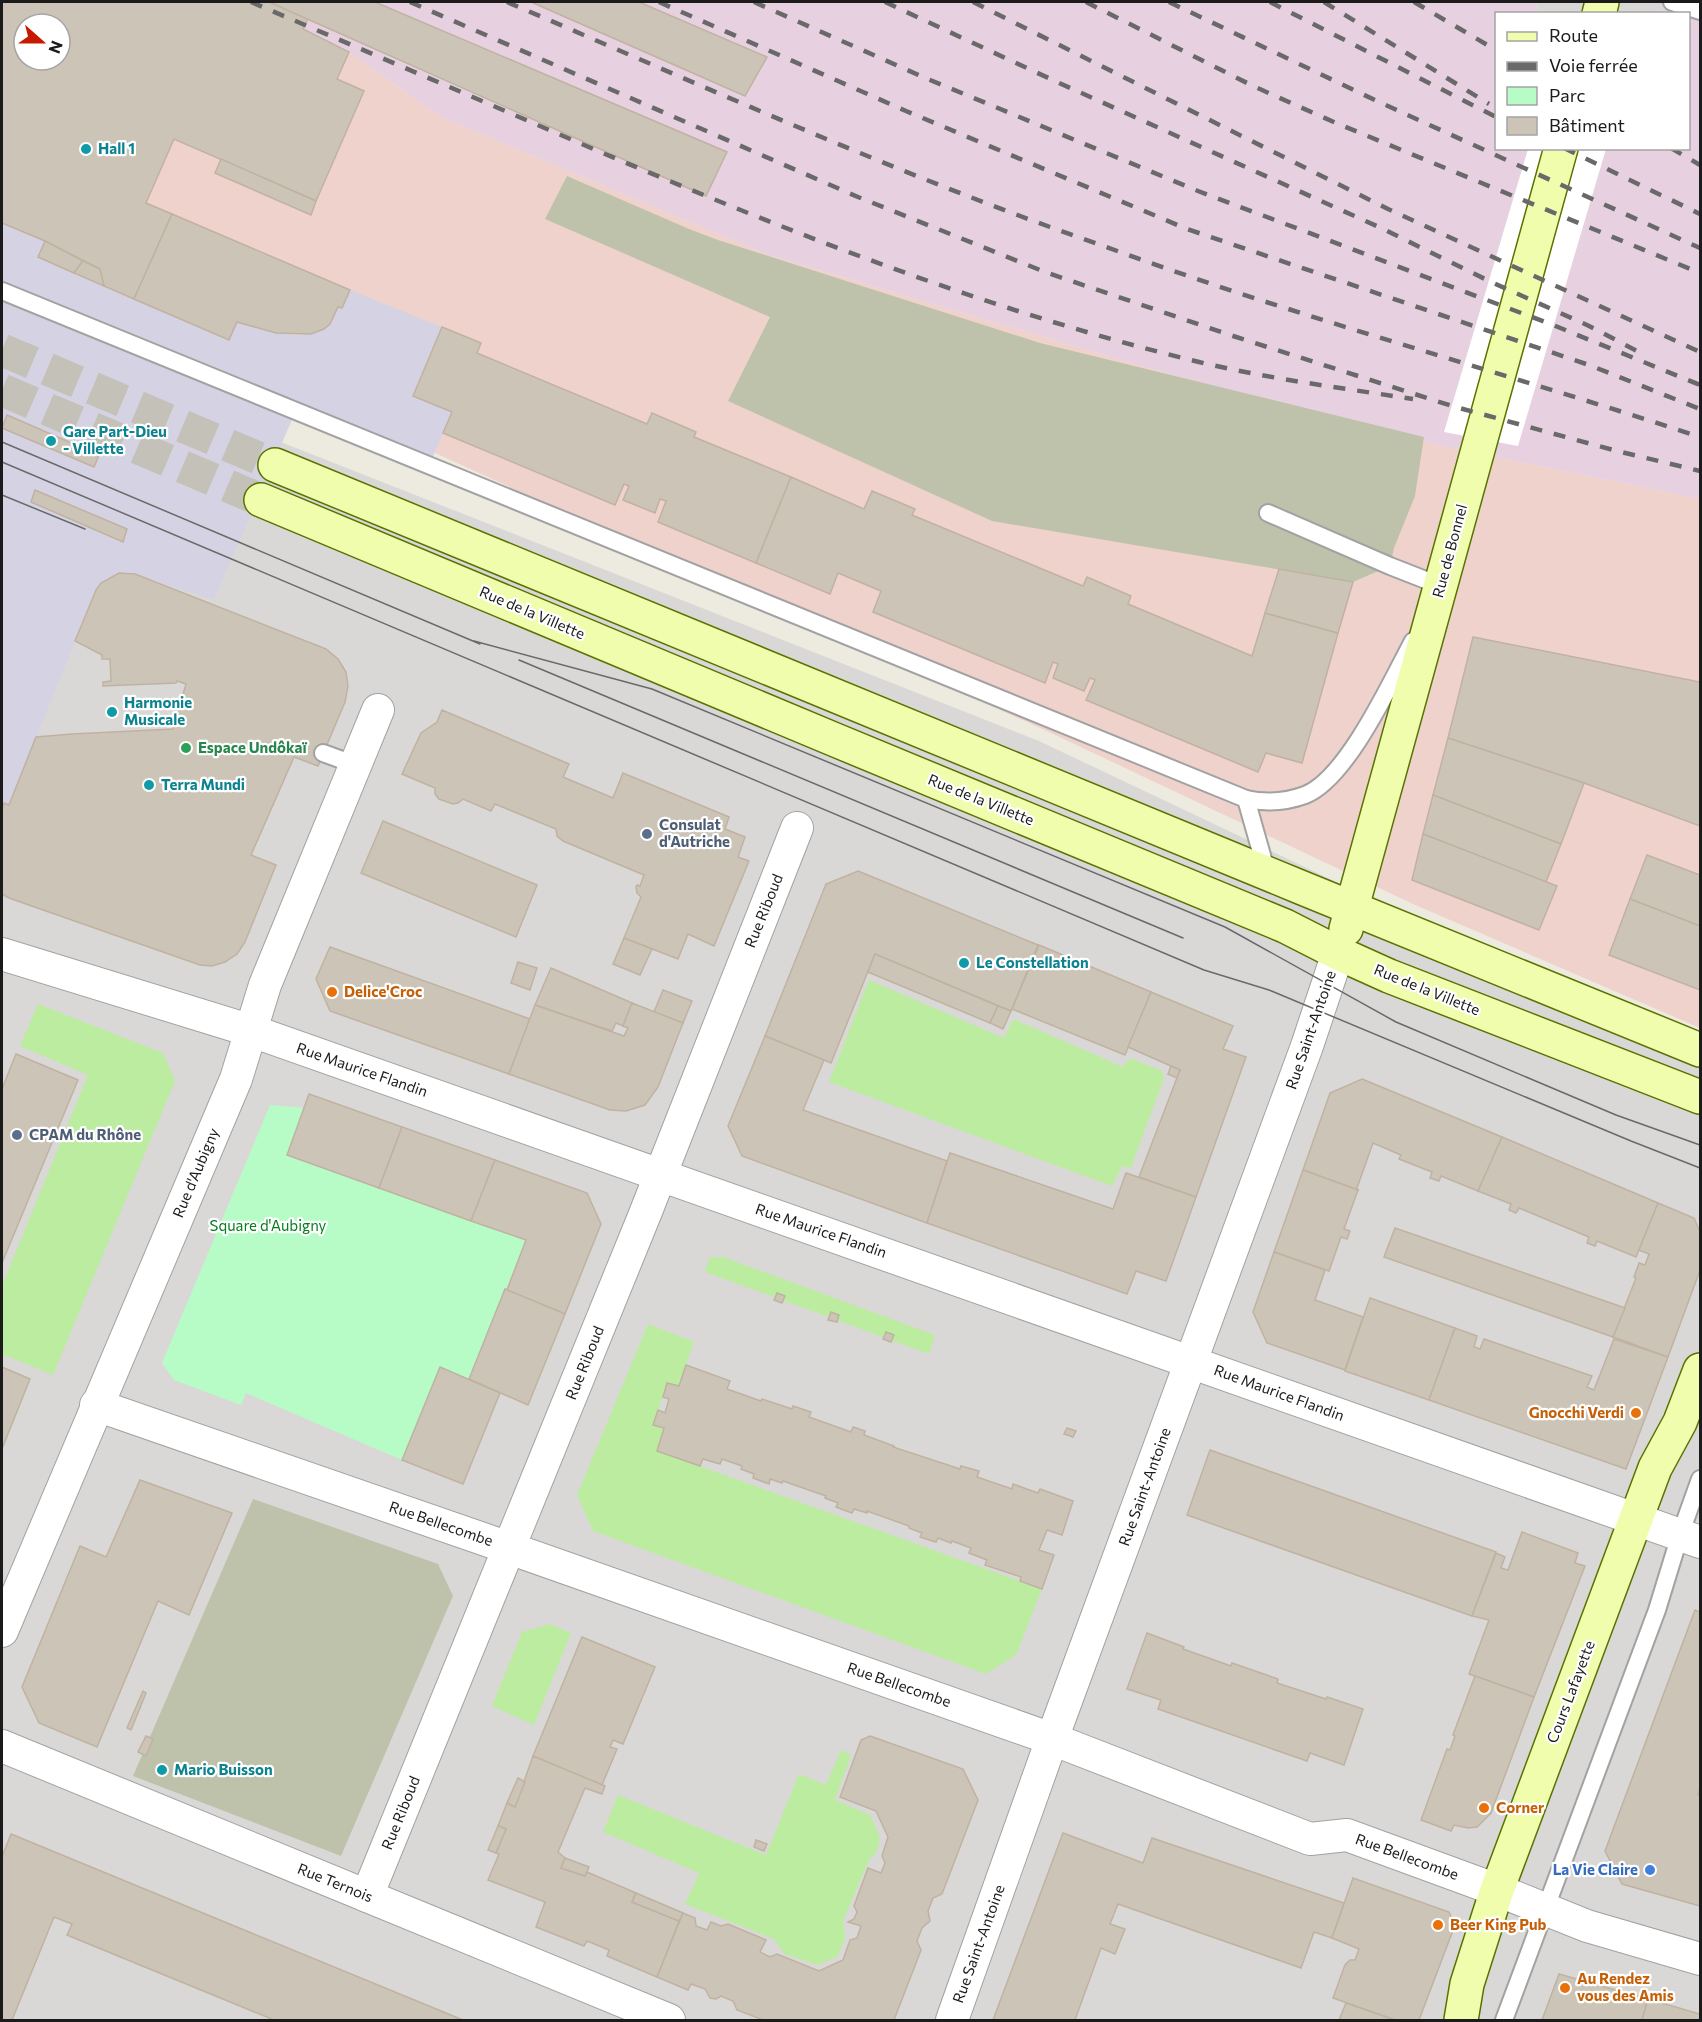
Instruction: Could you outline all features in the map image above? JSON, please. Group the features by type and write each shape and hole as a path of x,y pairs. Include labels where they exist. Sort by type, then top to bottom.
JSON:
{"main road":[{"name":"Rue de Bonnel","path":"1338,953 1353,909 1560,150"},
{"path":"275,465 1267,874 1701,1050"},
{"name":"Rue de la Villette","path":"261,500 1285,926 1389,976 1701,1097"},
{"name":"Cours Lafayette","path":"1461,2020 1467,1984 1497,1890 1655,1468 1680,1422 1701,1370"}],"street":[{"name":"Rue d'Aubigny","path":"2,1631 236,1079 265,985 378,710"},
{"name":"Rue Riboud","path":"367,1896 661,1174 797,828"},
{"name":"Rue Saint-Antoine","path":"952,2020 1303,1057 1338,953"},
{"name":"Rue Maurice Flandin","path":"2,954 252,1031 1636,1521 1690,1538"},
{"name":"Rue Bellecombe","path":"96,1406 1053,1739 1310,1839 1347,1835 1587,1926 1701,1959"},
{"name":"Rue Ternois","path":"2,1746 367,1896 633,2014 669,2020"}],"lane":[{"path":"1672,2 1701,11"},
{"path":"2,291 1246,799 1269,802 1306,794 1331,777 1371,721 1441,586 1268,513"},
{"path":"323,753 356,765"},
{"path":"1246,799 1267,874"},
{"path":"1504,2020 1657,1610 1690,1538 1701,1479"}],"shaded area":[{"path":"2,2 218,2 349,52 441,117 766,254 1195,382 1438,445 1700,499 1700,1028 1413,904 1051,733 336,408 2,260"},
{"path":"218,2 1539,2 1534,12 1495,12 1495,150 1690,150 1690,12 1661,12 1665,2 1700,2 1700,499 1438,445 1195,382 766,254 441,117 349,52"},
{"path":"1539,2 1665,2 1661,12 1535,12"},
{"path":"567,176 718,240 1040,343 1424,437 1415,496 1394,548 1390,566 1353,582 992,521 728,401 770,317 545,219"},
{"path":"2,223 45,241 39,258 228,340 237,322 268,331 295,335 311,334 324,329 332,322 338,307 342,308 350,290 442,327 413,396 452,412 431,461 297,408 214,600 128,573 114,575 101,583 96,590 9,805 4,803 2,809"},
{"path":"2,332 1039,741 1408,916 1700,1035 1700,2020 2,2020"},
{"path":"253,1499 438,1564 453,1596 341,1856 133,1776"}],"green space":[{"path":"869,980 1004,1038 1013,1019 1123,1067 1130,1058 1162,1071 1164,1078 1131,1168 1122,1166 1112,1186 829,1082"},
{"path":"38,1004 163,1053 175,1081 53,1375 2,1354 2,1286 88,1075 20,1046"},
{"name":"Square d'Aubigny","path":"270,1105 305,1108 287,1155 526,1240 469,1379 440,1368 402,1460 246,1393 241,1405 174,1380 162,1363"},
{"path":"723,1257 935,1335 929,1354 705,1272 709,1258"},
{"path":"648,1324 694,1342 679,1386 667,1383 653,1425 664,1428 657,1451 1042,1589 1016,1655 986,1674 593,1531 577,1495"},
{"path":"550,1624 571,1633 534,1725 492,1706 522,1632"},
{"path":"841,1750 851,1755 835,1800 870,1815 880,1837 877,1851 869,1860 843,1921 845,1939 837,1957 818,1965 785,1954 774,1939 685,1904 699,1873 603,1832 618,1795 766,1855 799,1774 826,1785"}],"pier":[{"path":"1528,150 1606,150 1518,446 1444,432"}],"building":[{"name":"Hall 1","path":"2,2 316,2 303,29 349,52 337,79 364,91 316,201 174,139 146,203 172,214 134,299 104,286 100,269 45,241 2,223"},
{"path":"269,2 375,2 727,152 706,196"},
{"path":"531,2 639,2 767,57 745,96"},
{"path":"221,159 316,201 311,215 215,173"},
{"path":"172,214 350,290 342,308 338,307 330,324 311,334 276,333 237,322 229,340 134,299"},
{"path":"45,241 83,261 74,273 38,257"},
{"path":"83,261 100,269 104,286 74,273"},
{"path":"442,327 481,343 477,353 647,424 652,413 696,432 694,437 791,477 756,563 658,522 666,501 660,499 655,513 623,500 629,486 624,484 615,505 443,433 452,412 413,396"},
{"name":"Gare Part-Dieu - Villette","path":"7,415 99,455 94,467 2,428"},
{"path":"791,477 864,509 872,491 915,509 912,515 1083,586 1087,577 1131,596 1128,604 1252,656 1265,613 1338,633 1302,763 1266,753 1258,772 1086,700 1095,680 1090,678 1084,691 1053,678 1058,664 1053,662 1045,683 873,612 881,591 838,573 830,594 756,563"},
{"name":"Gare Part-Dieu - Villette","path":"35,490 127,529 123,542 31,502"},
{"path":"1279,569 1353,582 1338,633 1265,613"},
{"name":"Terra Mundi","path":"119,573 135,574 326,649 338,659 346,672 348,686 345,702 318,766 294,757 251,855 276,865 245,942 237,954 225,962 212,966 200,965 2,894 2,809 4,803 9,805 36,737 173,729 186,684 177,681 176,683 103,686 103,682 111,681 110,659 102,659 102,655 75,641 96,590 101,583"},
{"path":"1473,637 1700,682 1700,826 1584,783 1448,738"},
{"name":"Consulat d'Autriche","path":"442,710 569,764 563,777 613,798 623,773 729,817 725,829 745,837 738,857 749,861 714,946 688,934 678,959 624,938 641,897 636,887 640,886 644,875 563,841 557,836 556,829 495,804 491,811 463,799 453,804 439,799 435,794 435,788 402,774 421,733 437,722"},
{"path":"1448,738 1584,783 1561,844 1433,795"},
{"path":"1433,795 1561,844 1546,882 1423,834"},
{"path":"383,821 537,885 516,937 361,873"},
{"path":"1423,834 1557,886 1539,930 1412,880"},
{"path":"1647,855 1700,875 1700,926 1630,899"},
{"name":"Le Constellation","path":"858,871 1038,945 1011,1011 875,954 831,1063 765,1036 826,884"},
{"path":"1630,899 1700,926 1700,990 1609,955"},
{"path":"624,938 652,949 640,975 613,964"},
{"path":"1039,945 1151,992 1125,1055 1012,1009"},
{"path":"330,947 530,1019 509,1074 330,1011 316,979"},
{"path":"875,954 998,1006 990,1023 868,972"},
{"path":"518,962 537,968 530,990 511,983"},
{"path":"551,968 632,1003 623,1026 616,1023 612,1031 535,1005"},
{"path":"663,990 692,1001 683,1023 654,1012"},
{"path":"1151,992 1233,1026 1223,1049 1246,1057 1196,1197 1139,1177 1180,1070 1128,1047"},
{"path":"632,1003 683,1023 658,1087 645,1105 626,1111 610,1110 509,1074 535,1005 624,1036 628,1028 623,1026"},
{"path":"998,1006 1011,1011 1003,1029 990,1023"},
{"path":"765,1036 824,1060 803,1110 947,1161 927,1223 742,1156 728,1126"},
{"path":"16,1054 78,1080 2,1263 2,1089"},
{"path":"1171,1066 1180,1070 1177,1078 1168,1074"},
{"path":"1362,1079 1502,1137 1478,1191 1441,1176 1439,1181 1430,1178 1432,1172 1399,1159 1401,1155 1373,1143 1358,1190 1303,1170 1330,1093"},
{"path":"309,1094 402,1127 379,1188 287,1155"},
{"path":"402,1127 495,1160 471,1221 379,1188"},
{"path":"1502,1137 1658,1203 1636,1257 1597,1241 1595,1246 1587,1243 1589,1237 1519,1208 1516,1213 1509,1210 1511,1204 1478,1191"},
{"path":"950,1153 1113,1209 1126,1173 1196,1197 1166,1281 1136,1271 1127,1294 927,1223"},
{"path":"495,1160 587,1193 601,1224 565,1314 507,1290 526,1240 471,1221"},
{"path":"1303,1170 1358,1190 1344,1229 1350,1231 1347,1239 1341,1237 1329,1271 1274,1252"},
{"path":"1658,1203 1694,1218 1700,1232 1700,1270 1668,1357 1613,1337 1636,1278 1634,1277 1639,1263 1645,1265 1649,1254 1639,1250"},
{"path":"1395,1228 1625,1308 1613,1337 1384,1257"},
{"path":"1274,1252 1325,1270 1315,1300 1363,1317 1345,1370 1267,1343 1253,1312"},
{"path":"505,1289 565,1314 528,1405 469,1379"},
{"path":"777,1293 785,1296 782,1303 774,1300"},
{"path":"1370,1298 1455,1328 1429,1400 1345,1371"},
{"path":"831,1312 839,1315 837,1322 828,1320"},
{"path":"1455,1328 1477,1336 1474,1347 1480,1349 1484,1339 1592,1376 1587,1387 1594,1390 1614,1339 1668,1357 1626,1469 1429,1400"},
{"path":"886,1332 894,1335 891,1342 883,1339"},
{"path":"686,1365 730,1381 727,1389 792,1409 793,1406 811,1412 809,1417 851,1432 853,1427 865,1431 864,1435 893,1447 960,1469 961,1466 979,1471 977,1477 1012,1489 1013,1484 1038,1493 1040,1489 1073,1501 1062,1535 1047,1530 1039,1550 1054,1555 1042,1589 1020,1581 1021,1577 985,1565 987,1560 969,1553 971,1548 952,1541 951,1543 938,1538 936,1542 920,1537 922,1533 909,1526 867,1511 867,1513 854,1509 852,1513 836,1507 838,1503 825,1498 826,1496 783,1481 782,1483 770,1479 769,1484 753,1478 754,1474 741,1469 742,1466 722,1459 720,1464 703,1459 700,1466 657,1451 664,1428 653,1425 658,1410 665,1413 669,1399 663,1397 667,1383 679,1386"},
{"path":"2,1367 30,1379 2,1449"},
{"path":"440,1367 500,1393 463,1484 402,1460"},
{"path":"1067,1428 1076,1431 1073,1437 1064,1434"},
{"path":"1210,1450 1496,1552 1472,1616 1187,1515"},
{"path":"140,1480 232,1513 189,1615 158,1601 97,1747 39,1723 22,1687 80,1546 106,1557"},
{"path":"1522,1532 1578,1553 1575,1563 1585,1566 1534,1697 1469,1674 1489,1620 1472,1616 1496,1553 1505,1557 1501,1568 1508,1570"},
{"path":"1695,1610 1700,1612 1700,1788 1698,1795 1700,1796 1700,1906 1622,1884 1605,1851"},
{"path":"1147,1633 1231,1666 1232,1663 1278,1679 1277,1683 1363,1709 1344,1765 1310,1753 1307,1761 1158,1709 1161,1700 1127,1689"},
{"path":"582,1637 655,1667 623,1744 613,1740 610,1747 617,1749 602,1785 533,1756"},
{"path":"1475,1676 1534,1697 1491,1813 1477,1827 1454,1825 1451,1831 1421,1820 1447,1749 1450,1750 1455,1736 1453,1735"},
{"path":"143,1691 146,1693 131,1730 127,1728"},
{"path":"146,1736 153,1739 146,1756 138,1752"},
{"path":"870,1736 963,1769 978,1800 942,1894 933,1898 928,1911 930,1921 922,1928 917,1941 921,1950 894,2020 763,2020 737,2010 733,2001 721,1996 716,1999 710,1998 705,1989 691,1984 688,1990 657,1977 683,1913 695,1918 696,1926 707,1930 711,1922 721,1926 728,1924 766,1940 760,1952 770,1957 777,1954 819,1971 843,1960 850,1940 857,1938 861,1926 848,1922 854,1919 857,1912 854,1906 868,1868 881,1873 885,1863 882,1856 888,1837 876,1811 840,1797 861,1740"},
{"path":"533,1756 605,1786 602,1794 585,1788 558,1852 565,1858 561,1868 585,1876 587,1872 636,1893 632,1902 679,1921 657,1977 607,1956 609,1950 587,1941 584,1946 536,1927 545,1902 488,1880 506,1829 498,1826 507,1803 515,1807"},
{"path":"518,1778 525,1782 515,1807 507,1803"},
{"path":"498,1826 506,1829 496,1853 488,1850"},
{"path":"1063,1833 1143,1863 1152,1838 1344,1903 1332,1938 1314,1932 1301,1968 1118,1904 1110,1924 1125,1929 1115,1954 1101,1948 1075,2020 993,2020"},
{"path":"11,1834 463,2020 274,2020 67,1935 72,1924 54,1917 12,2020 2,2020 2,1857"},
{"path":"756,1840 767,1844 764,1851 754,1847"},
{"path":"565,1858 589,1867 585,1876 561,1868"},
{"path":"1353,1878 1449,1912 1455,1925 1419,2020 1395,2020 1333,1998 1345,1965 1350,1960 1355,1960 1359,1949 1332,1938"},
{"path":"636,1893 683,1913 679,1921 632,1902"},
{"path":"1559,1974 1648,1999 1642,2020 1542,2020"},
{"path":"1648,1999 1700,2014 1700,2020 1642,2020"},
{"path":"1346,2003 1395,2020 1339,2020"}],"tunnel":[{"path":"2,350 275,465"},
{"path":"2,390 261,500"}],"tram line":[{"path":"2,442 480,644"},
{"path":"2,462 1204,970 1269,990 1700,1168"},
{"path":"2,495 85,529"},
{"path":"474,641 652,689 1225,927 1396,1022 1616,1115 1700,1145"},
{"path":"519,660 1183,938"}],"railway":[{"path":"251,2 745,212 894,269 970,295 1045,320 1199,362 1279,378 1413,399"},
{"path":"410,2 858,197 1045,272 1233,336 1452,406 1700,471"},
{"path":"507,2 845,147 1050,227 1250,297 1700,437"},
{"path":"659,2 906,111 1187,229 1589,365 1700,409"},
{"path":"754,2 923,77 1198,191 1553,325 1700,385"},
{"path":"885,2 1381,228 1489,281 1587,325 1641,353"},
{"path":"973,2 1388,209 1700,352"},
{"path":"1086,2 1253,86 1336,123 1700,273"},
{"path":"1169,2 1379,102 1700,248"},
{"path":"1270,2 1495,116"},
{"path":"1324,2 1489,104"},
{"path":"1414,2 1495,49"},
{"path":"1568,150 1700,214"},
{"path":"1674,150 1700,165"}],"place":[{"name":"Hall 1","path":"86,149"},
{"name":"Gare Part-Dieu - Villette","path":"51,441"},
{"name":"Harmonie Musicale","path":"112,712"},
{"name":"Espace Undôkaï","path":"186,748"},
{"name":"Terra Mundi","path":"149,785"},
{"name":"Consulat d'Autriche","path":"647,834"},
{"name":"Le Constellation","path":"964,963"},
{"name":"Delice'Croc","path":"332,992"},
{"name":"CPAM du Rhône","path":"17,1135"},
{"name":"Gnocchi Verdi","path":"1636,1413"},
{"name":"Mario Buisson","path":"162,1770"},
{"name":"Corner","path":"1484,1808"},
{"name":"La Vie Claire","path":"1650,1870"},
{"name":"Beer King Pub","path":"1438,1925"},
{"name":"Au Rendez vous des Amis","path":"1565,1988"}]}
